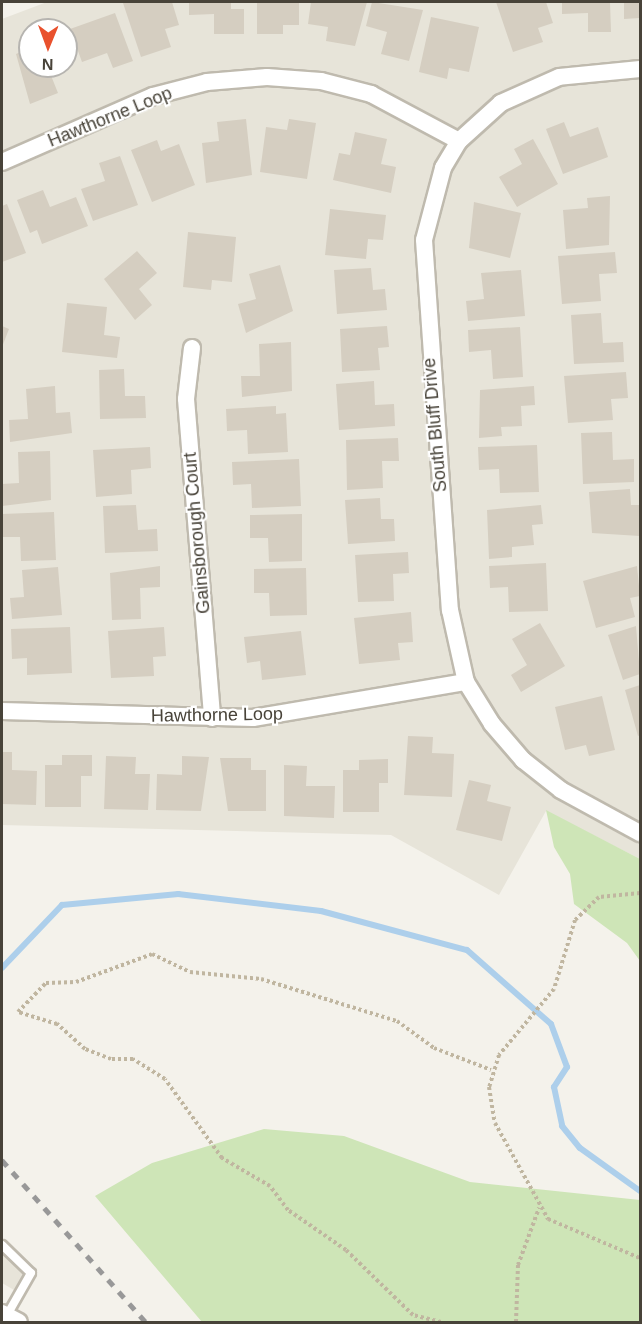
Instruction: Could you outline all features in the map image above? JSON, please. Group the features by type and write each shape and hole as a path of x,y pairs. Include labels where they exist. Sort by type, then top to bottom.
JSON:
{"street":[{"path":"640,69 640,75"},
{"name":"South Bluff Drive","path":"640,69 594,70 528,87 501,103 459,141 431,199 424,240 450,610 466,682 492,724 523,760 561,790 640,833"},
{"name":"Hawthorne Loop","path":"2,162 153,96 207,82 267,77 321,81 371,94 459,141"},
{"name":"Gainsborough Court","path":"192,348 186,399 212,718"},
{"name":"Hawthorne Loop","path":"2,711 212,718 304,712 466,682"}],"lane":[{"path":"2,1245 31,1273 9,1317"}],"path":[{"path":"640,893 615,892 585,908 568,932 559,973 545,1000 491,1070 495,1123 540,1208 564,1228 620,1245 640,1258"},
{"path":"441,1323 413,1315 346,1250 288,1210 270,1186 222,1158 165,1079 133,1059 111,1059 86,1049 57,1024 18,1012 46,983 76,982 152,954 190,972 261,979 397,1021 435,1048 491,1070"},
{"path":"516,1323 518,1265 540,1208"}],"shaded area":[{"path":"47,2 640,2 640,859 546,811 499,895 391,835 2,825 2,19"},
{"path":"2,1250 21,1270 24,1277 14,1290 2,1283"}],"green space":[{"path":"546,810 640,859 640,961 627,943 574,904 570,874 554,847"},
{"path":"264,1129 344,1136 470,1182 640,1200 640,1322 202,1322 95,1196 152,1163"}],"building":[{"path":"172,2 179,25 165,29 171,47 141,57 123,3"},
{"path":"189,2 231,2 231,9 244,9 244,34 214,34 214,14 189,15"},
{"path":"257,2 299,2 299,25 283,25 283,34 257,34"},
{"path":"311,2 367,2 355,46 326,41 328,27 308,24"},
{"path":"372,2 423,10 409,61 381,54 387,32 366,26"},
{"path":"496,2 546,2 553,23 538,28 543,42 513,52"},
{"path":"562,2 610,2 611,32 588,32 588,13 562,14"},
{"path":"624,2 640,2 640,18 624,19"},
{"path":"115,13 133,61 113,68 107,53 82,62 78,51 78,26"},
{"path":"431,17 479,27 469,72 449,68 447,79 419,72"},
{"path":"23,78 52,78 58,93 30,104"},
{"path":"246,119 252,175 206,183 202,143 219,141 217,122"},
{"path":"289,119 316,123 307,179 260,172 266,127 287,130"},
{"path":"564,122 570,137 598,127 608,157 563,174 546,129"},
{"path":"355,132 387,139 381,164 396,167 391,193 333,180 339,153 350,155"},
{"path":"533,139 558,184 517,207 499,177 522,164 514,149"},
{"path":"157,140 161,151 179,144 195,185 152,202 131,150"},
{"path":"120,156 138,205 93,221 81,189 105,181 99,163"},
{"path":"43,190 50,207 76,197 88,226 42,244 37,230 30,233 17,200"},
{"path":"610,196 609,245 566,249 563,210 588,208 587,198"},
{"path":"474,202 521,213 510,258 469,248"},
{"path":"7,204 26,253 2,262 2,206"},
{"path":"330,209 386,215 383,240 368,239 366,259 325,255"},
{"path":"188,232 236,237 232,282 212,280 211,290 183,287"},
{"path":"137,251 157,273 139,289 152,305 135,320 104,279"},
{"path":"615,252 617,273 599,274 601,301 562,304 558,256"},
{"path":"280,265 293,311 246,333 238,304 256,299 249,274"},
{"path":"371,268 373,290 385,289 387,310 337,314 334,270"},
{"path":"521,270 525,316 468,321 466,301 484,299 481,273"},
{"path":"67,303 107,307 104,335 120,337 117,358 62,352"},
{"path":"601,313 603,343 623,342 624,362 574,364 571,315"},
{"path":"2,326 9,329 2,347"},
{"path":"387,326 389,347 378,348 380,370 342,372 340,329"},
{"path":"520,327 523,377 493,379 491,350 469,352 468,330"},
{"path":"291,342 292,391 242,397 241,376 260,376 259,344"},
{"path":"124,369 125,396 145,396 146,418 100,419 99,370"},
{"path":"626,372 628,398 611,399 613,420 568,423 564,376"},
{"path":"374,381 375,405 394,404 395,426 339,430 336,384"},
{"path":"55,386 56,413 70,412 72,433 10,442 9,420 28,419 26,389"},
{"path":"534,386 535,405 521,406 522,426 501,427 502,436 479,438 480,390"},
{"path":"276,406 276,414 286,413 288,452 248,454 247,430 227,431 226,409"},
{"path":"612,432 613,460 634,459 634,482 583,484 581,433"},
{"path":"398,438 399,461 382,461 383,488 347,490 346,440"},
{"path":"537,445 539,492 500,493 499,469 479,470 478,447"},
{"path":"150,447 151,468 131,470 132,494 96,497 93,450"},
{"path":"50,451 51,500 2,506 2,484 19,483 18,452"},
{"path":"299,459 301,506 252,508 251,484 233,485 232,462"},
{"path":"630,489 631,505 639,505 640,536 592,533 589,492"},
{"path":"380,498 381,519 394,519 395,541 348,544 345,500"},
{"path":"136,505 138,530 157,529 158,551 105,553 103,506"},
{"path":"541,505 543,524 532,525 534,545 512,547 512,557 489,559 487,510"},
{"path":"54,512 56,560 21,561 20,537 3,537 2,514"},
{"path":"302,514 302,561 269,562 268,538 250,538 250,515"},
{"path":"408,552 409,573 393,574 394,601 358,602 355,555"},
{"path":"546,563 548,611 509,612 508,587 490,588 489,566"},
{"path":"160,566 160,587 140,588 141,619 112,620 110,573"},
{"path":"637,566 640,596 630,598 635,617 596,628 583,581"},
{"path":"58,567 62,615 12,619 10,598 24,597 22,570"},
{"path":"306,568 307,615 270,616 269,593 254,593 254,569"},
{"path":"411,612 413,642 398,643 400,660 359,664 354,618"},
{"path":"540,623 565,666 521,692 511,675 527,665 512,639"},
{"path":"636,626 640,674 623,680 608,635"},
{"path":"70,627 72,673 27,675 27,658 12,659 11,629"},
{"path":"164,627 166,656 153,657 154,676 111,678 108,631"},
{"path":"301,631 306,675 262,680 260,661 247,663 244,637"},
{"path":"640,685 640,735 638,736 625,690"},
{"path":"602,696 615,750 589,756 586,745 565,750 555,707"},
{"path":"408,736 433,737 432,753 454,754 452,797 404,795"},
{"path":"2,752 12,752 12,770 37,771 36,805 2,804"},
{"path":"62,755 92,755 92,776 81,776 81,807 45,807 45,765 62,765"},
{"path":"106,756 136,757 135,774 150,774 148,810 104,809"},
{"path":"182,756 209,757 201,811 156,810 157,774 182,775"},
{"path":"220,758 251,758 251,770 266,770 266,811 228,811"},
{"path":"388,759 388,783 379,783 379,812 343,812 343,770 359,770 359,760"},
{"path":"284,765 307,766 306,786 335,786 334,818 284,816"},
{"path":"469,780 491,785 487,801 511,807 502,841 456,830"}],"waterway":[{"path":"2,968 62,905 178,894 321,911 467,950 551,1024 567,1067 554,1087 562,1126 580,1148 640,1191"}],"railway":[{"path":"2,1160 146,1322"}]}
